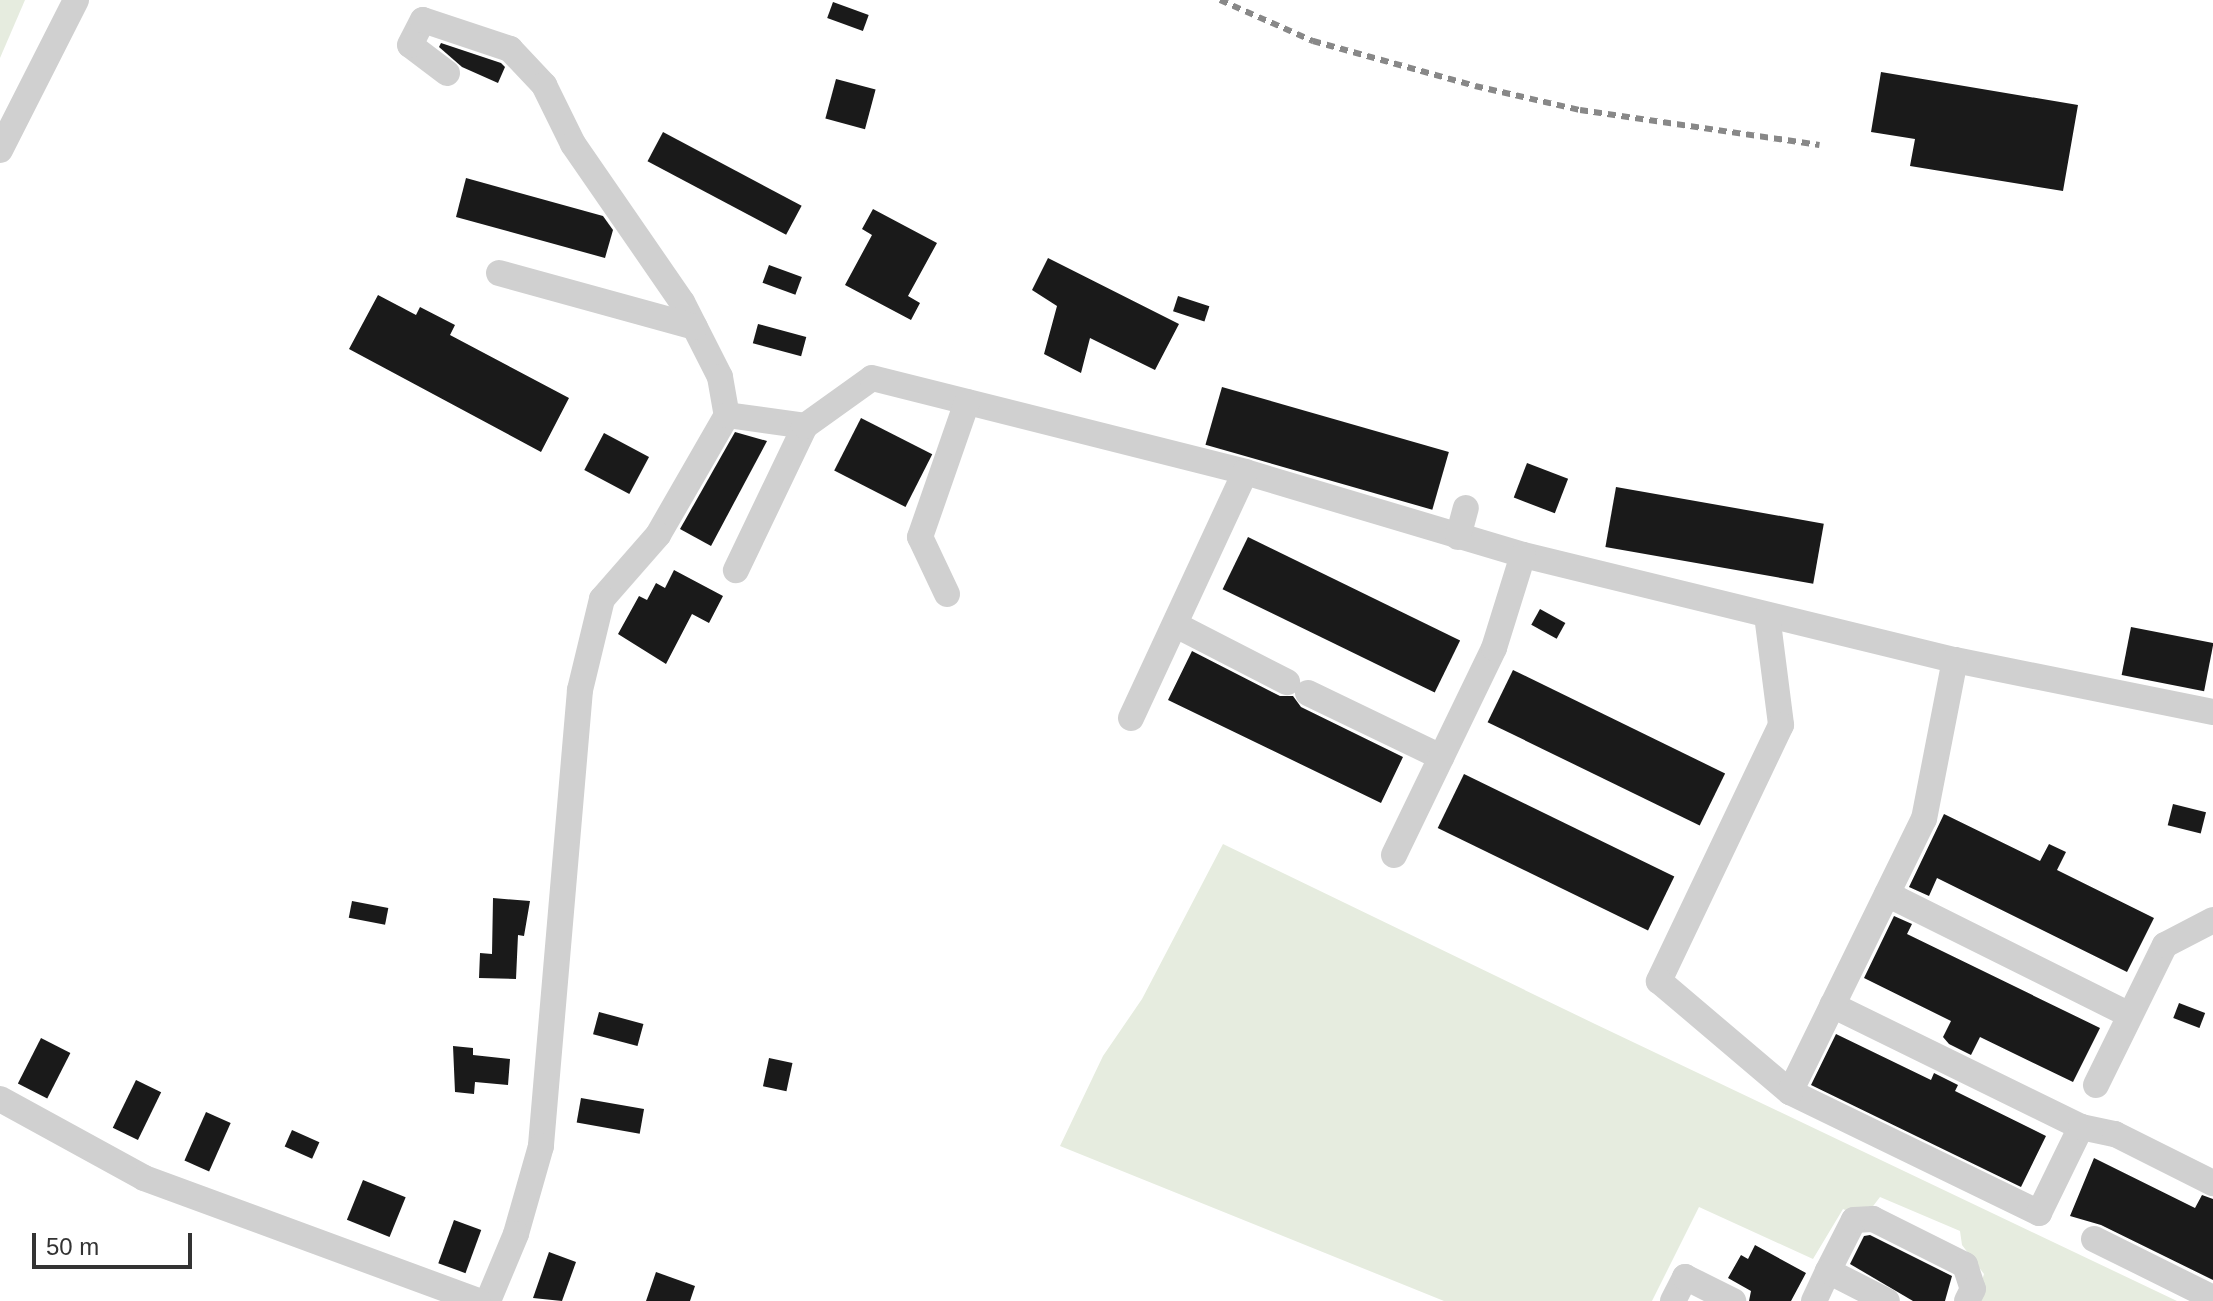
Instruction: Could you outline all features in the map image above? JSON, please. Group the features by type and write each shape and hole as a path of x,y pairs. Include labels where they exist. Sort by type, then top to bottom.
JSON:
{"street":[{"path":"0,150 76,0"},
{"path":"447,73 410,45 423,20 510,49 544,85 573,144 695,327 720,377 727,415 658,535 602,599 580,690 541,1146 516,1234 488,1301"},
{"path":"499,273 695,327"},
{"path":"736,570 805,426 872,378 1245,472 1523,555 1955,660 2213,712"},
{"path":"947,594 920,537 967,402"},
{"path":"727,415 805,426"},
{"path":"1131,718 1245,472"},
{"path":"1458,537 1466,508"},
{"path":"1394,855 1494,648 1523,555"},
{"path":"1767,615 1781,725 1659,981 1790,1092 2039,1213 2081,1127"},
{"path":"1176,625 1441,757"},
{"path":"1790,1092 1924,819 1955,660"},
{"path":"1887,894 2130,1015"},
{"path":"2096,1085 2165,945 2213,920"},
{"path":"1832,1005 2081,1127 2115,1134 2213,1183"},
{"path":"0,1099 144,1178 478,1301"},
{"path":"1814,1301 1854,1220 1873,1219 1965,1265 1973,1289 1967,1301"},
{"path":"2094,1239 2213,1298"},
{"path":"1828,1271 1887,1301"},
{"path":"1673,1301 1685,1277 1733,1301"}],"shaded area":[{"path":"0,0 25,0 0,58"},
{"path":"1223,844 2177,1301 1976,1301 1984,1274 1962,1245 1960,1231 1880,1197 1864,1218 1843,1209 1813,1259 1699,1207 1652,1301 1444,1301 1060,1146 1103,1056 1142,999"}],"building":[{"path":"833,2 869,15 863,31 827,18"},
{"path":"441,43 501,63 505,67 498,83 462,67 439,47"},
{"path":"1881,72 2078,105 2063,191 1910,166 1915,139 1871,132"},
{"path":"836,79 876,90 865,129 825,119"},
{"path":"663,132 802,206 786,235 648,161"},
{"path":"466,178 603,216 613,230 605,258 456,217"},
{"path":"873,209 937,243 908,296 920,303 911,320 845,285 872,235 862,229"},
{"path":"1048,258 1179,324 1155,370 1090,338 1081,373 1044,354 1057,306 1032,290"},
{"path":"769,265 802,277 795,295 763,283"},
{"path":"378,295 416,315 420,307 455,325 450,335 569,398 541,452 349,349"},
{"path":"1178,296 1209,306 1204,321 1173,311"},
{"path":"758,324 806,337 801,356 753,343"},
{"path":"1222,387 1449,452 1432,510 1205,445"},
{"path":"861,418 932,454 905,507 834,471"},
{"path":"735,432 767,441 711,546 680,529"},
{"path":"604,433 649,457 629,494 584,470"},
{"path":"1527,463 1568,479 1555,513 1514,498"},
{"path":"1616,487 1824,524 1813,584 1605,547"},
{"path":"1248,537 1460,640 1435,693 1223,589"},
{"path":"674,570 723,596 709,623 692,614 666,664 618,634 639,596 647,600 656,583 665,588"},
{"path":"1540,609 1565,623 1557,639 1531,625"},
{"path":"2131,627 2213,643 2204,691 2122,675"},
{"path":"1192,651 1280,696 1293,696 1301,707 1403,757 1381,803 1168,700"},
{"path":"1513,670 1725,773 1700,826 1488,722"},
{"path":"1464,774 1674,877 1648,931 1438,828"},
{"path":"2173,804 2206,812 2201,834 2168,825"},
{"path":"1944,814 2040,861 2049,844 2066,852 2057,870 2154,918 2127,972 1937,878 1929,896 1909,887"},
{"path":"493,898 530,901 524,936 518,935 516,979 479,978 480,953 492,954"},
{"path":"352,901 388,908 385,925 349,918"},
{"path":"1894,916 1912,924 1907,934 2100,1028 2073,1082 1980,1037 1971,1055 1949,1044 1943,1037 1951,1021 1864,978"},
{"path":"2179,1003 2205,1013 2199,1028 2173,1018"},
{"path":"599,1012 643,1024 637,1046 593,1034"},
{"path":"1836,1034 1931,1080 1934,1073 1958,1085 1955,1091 2046,1136 2021,1187 1811,1085"},
{"path":"41,1038 70,1053 47,1098 18,1083"},
{"path":"453,1046 473,1048 473,1055 510,1059 508,1085 475,1082 474,1094 455,1092"},
{"path":"769,1058 792,1063 786,1091 763,1086"},
{"path":"136,1080 161,1092 138,1140 113,1128"},
{"path":"581,1098 644,1109 640,1134 577,1123"},
{"path":"206,1112 231,1123 209,1171 184,1160"},
{"path":"292,1130 319,1142 312,1159 285,1146"},
{"path":"2094,1158 2195,1208 2202,1195 2213,1199 2213,1280 2101,1225 2070,1216"},
{"path":"363,1180 406,1197 390,1237 347,1220"},
{"path":"454,1220 481,1230 466,1273 438,1263"},
{"path":"1870,1235 1952,1276 1945,1301 1913,1301 1850,1264 1864,1236"},
{"path":"1755,1245 1806,1273 1791,1301 1749,1301 1751,1291 1728,1278 1741,1255 1748,1259"},
{"path":"549,1252 576,1262 562,1301 533,1298"},
{"path":"656,1272 695,1286 690,1301 646,1301"}],"railway":[{"path":"1220,0 1313,41 1475,86 1580,110 1819,145"}]}
